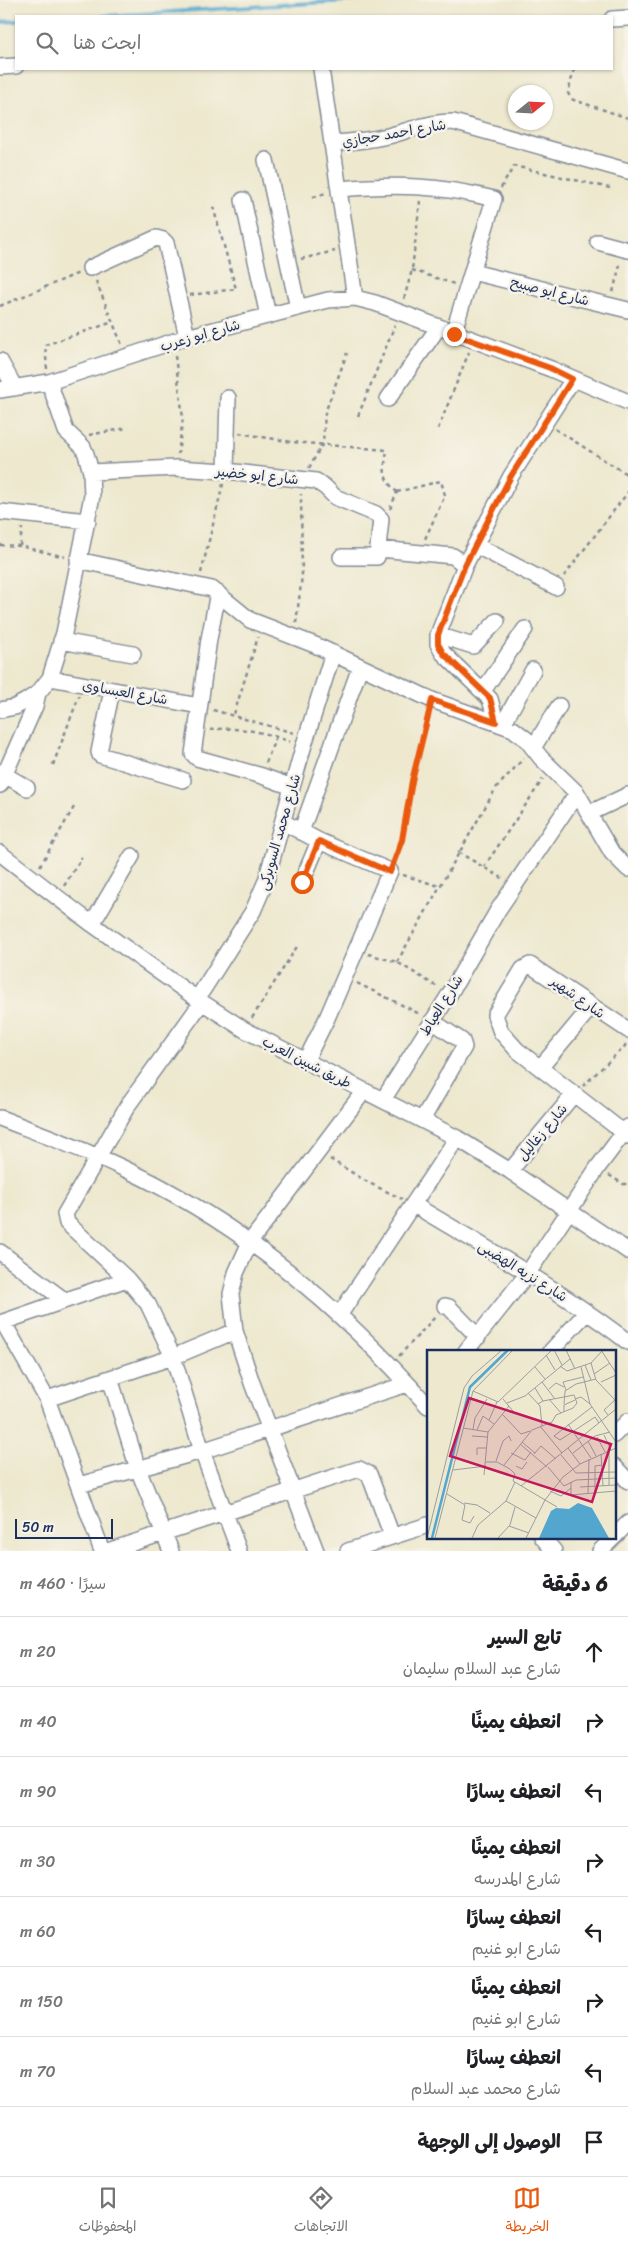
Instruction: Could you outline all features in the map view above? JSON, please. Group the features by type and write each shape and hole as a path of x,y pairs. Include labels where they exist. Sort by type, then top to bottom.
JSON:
{"street":[{"path":"613,19 628,18"},
{"path":"0,67 15,66"},
{"path":"321,70 355,298 400,312 474,342 550,368 628,402"},
{"name":"شارع احمد حجازي","path":"333,143 361,141 388,136 427,124 453,122 628,171"},
{"path":"266,160 298,308"},
{"path":"340,190 371,186 444,188 494,199 454,334"},
{"path":"244,200 268,316"},
{"path":"90,268 156,238 166,242 178,296 180,340"},
{"path":"598,242 626,250"},
{"name":"شارع ابو صبيح","path":"472,272 628,310"},
{"name":"شارع ابو زعرب","path":"7,389 48,382 180,340 328,300 355,298"},
{"path":"388,399 438,328"},
{"path":"0,361 7,389"},
{"path":"500,723 490,698 443,653 438,644 438,635 465,565 511,476 572,379"},
{"path":"0,710 15,707 38,693 50,678 61,641 92,496 91,472 85,450 72,438 60,417 48,382"},
{"path":"226,471 228,398"},
{"name":"شارع ابو خضير","path":"91,472 176,468 226,471 302,479 321,483 335,497 378,515 381,523 378,553"},
{"path":"0,512 88,521"},
{"path":"476,545 556,587"},
{"path":"341,557 378,553 420,552 453,556 465,565"},
{"path":"78,560 198,584 218,593 242,615 262,626 333,653 432,700 500,723 518,732 550,768 577,793 612,853 628,869"},
{"path":"218,593 199,706 193,756 262,776 292,787"},
{"path":"438,635 473,646 497,621"},
{"path":"483,691 525,629"},
{"path":"61,641 133,654"},
{"name":"شارع محمد السوبركى","path":"127,1279 65,1218 65,1214 132,1098 200,1001 253,912 272,866 306,738 333,653"},
{"path":"301,832 360,667"},
{"path":"500,723 533,670"},
{"name":"شارع العبساوى","path":"50,678 199,706"},
{"path":"112,690 99,752 101,756 183,780"},
{"path":"27,788 2,777 35,706 38,693"},
{"path":"533,748 559,706"},
{"name":"شارع العياط","path":"383,1100 449,995 513,885 577,793"},
{"path":"590,813 628,795"},
{"path":"283,822 319,841 390,872 345,977 305,1062"},
{"path":"302,882 319,841"},
{"name":"طريق شبين العرب","path":"0,853 56,898 200,1001 245,1030 457,1138 510,1171 628,1251"},
{"path":"92,924 132,856"},
{"name":"شارع شهير","path":"540,1068 508,1041 498,1027 495,1018 522,969 527,965 533,966 628,1030"},
{"path":"467,1350 528,1273 598,1167 626,1132 540,1068 592,1006"},
{"path":"422,1120 464,1047 462,1041 432,1021"},
{"path":"316,1551 268,1428 235,1331 231,1304 232,1284 250,1242 320,1152 364,1091"},
{"name":"شارع زغاليل","path":"510,1171 574,1094"},
{"path":"0,1118 97,1157 181,1199 250,1242 298,1277 340,1314 407,1384 426,1400"},
{"path":"340,1314 457,1138"},
{"name":"شارع نزيه الهضبى","path":"414,1205 528,1273 628,1342"},
{"path":"0,1252 64,1300"},
{"path":"102,1551 47,1399 1,1321 127,1279 148,1304 172,1357 202,1451 239,1551"},
{"path":"446,1306 478,1337"},
{"path":"551,1350 587,1312"},
{"path":"47,1399 172,1357 235,1331"},
{"path":"110,1378 138,1469 171,1551"},
{"path":"79,1485 202,1451 407,1384"},
{"path":"616,1433 628,1421"},
{"path":"616,1468 628,1481"},
{"path":"108,1551 359,1469 366,1471 374,1484 392,1536"},
{"path":"616,1535 628,1523"},
{"path":"348,1551 427,1525"},
{"path":"543,1538 554,1551"},
{"path":"600,1551 613,1538"}],"path":[{"path":"574,70 568,93 571,99 628,118"},
{"path":"494,199 514,166 610,188"},
{"path":"358,416 400,312 412,270 422,187"},
{"path":"178,296 236,289 212,203"},
{"path":"288,262 348,249"},
{"path":"609,306 626,250"},
{"path":"0,306 90,268 126,356"},
{"path":"412,270 467,288"},
{"path":"48,382 45,346 113,322"},
{"path":"176,468 183,418 180,340"},
{"path":"438,429 474,342"},
{"path":"294,637 302,576 302,479 323,443 325,413 347,353"},
{"path":"544,423 570,436 628,474"},
{"path":"72,438 127,428"},
{"path":"227,432 292,442 323,443 387,450 384,472 388,483 398,492 441,481 446,495 420,552"},
{"path":"198,584 226,471"},
{"path":"556,587 628,492"},
{"path":"20,546 24,514"},
{"path":"0,545 20,546 78,560"},
{"path":"234,714 262,626"},
{"path":"53,765 84,685"},
{"path":"432,700 412,781 402,840 390,872 440,886"},
{"path":"199,706 234,714 306,738"},
{"path":"195,733 224,728 276,736 262,776"},
{"path":"398,962 458,852 496,788 533,748"},
{"path":"484,867 550,768"},
{"path":"49,852 74,807"},
{"path":"458,852 513,885"},
{"path":"56,898 82,857"},
{"path":"245,1030 298,945"},
{"path":"356,950 398,962 449,995"},
{"path":"345,977 432,1021"},
{"path":"574,1094 625,1046 628,1039"},
{"path":"625,1046 628,1050"},
{"path":"320,1152 369,1183 414,1205"},
{"path":"598,1167 623,1184 628,1184"},
{"path":"390,1365 446,1306"}],"waterway":[{"path":"120,15 362,0"},
{"path":"0,22 15,21"}],"route":[{"path":"302,882 319,841 390,872 402,840 412,781 432,700 496,722 490,698 443,653 438,644 438,635 465,565 511,476 572,379 550,368 454,334"}]}
